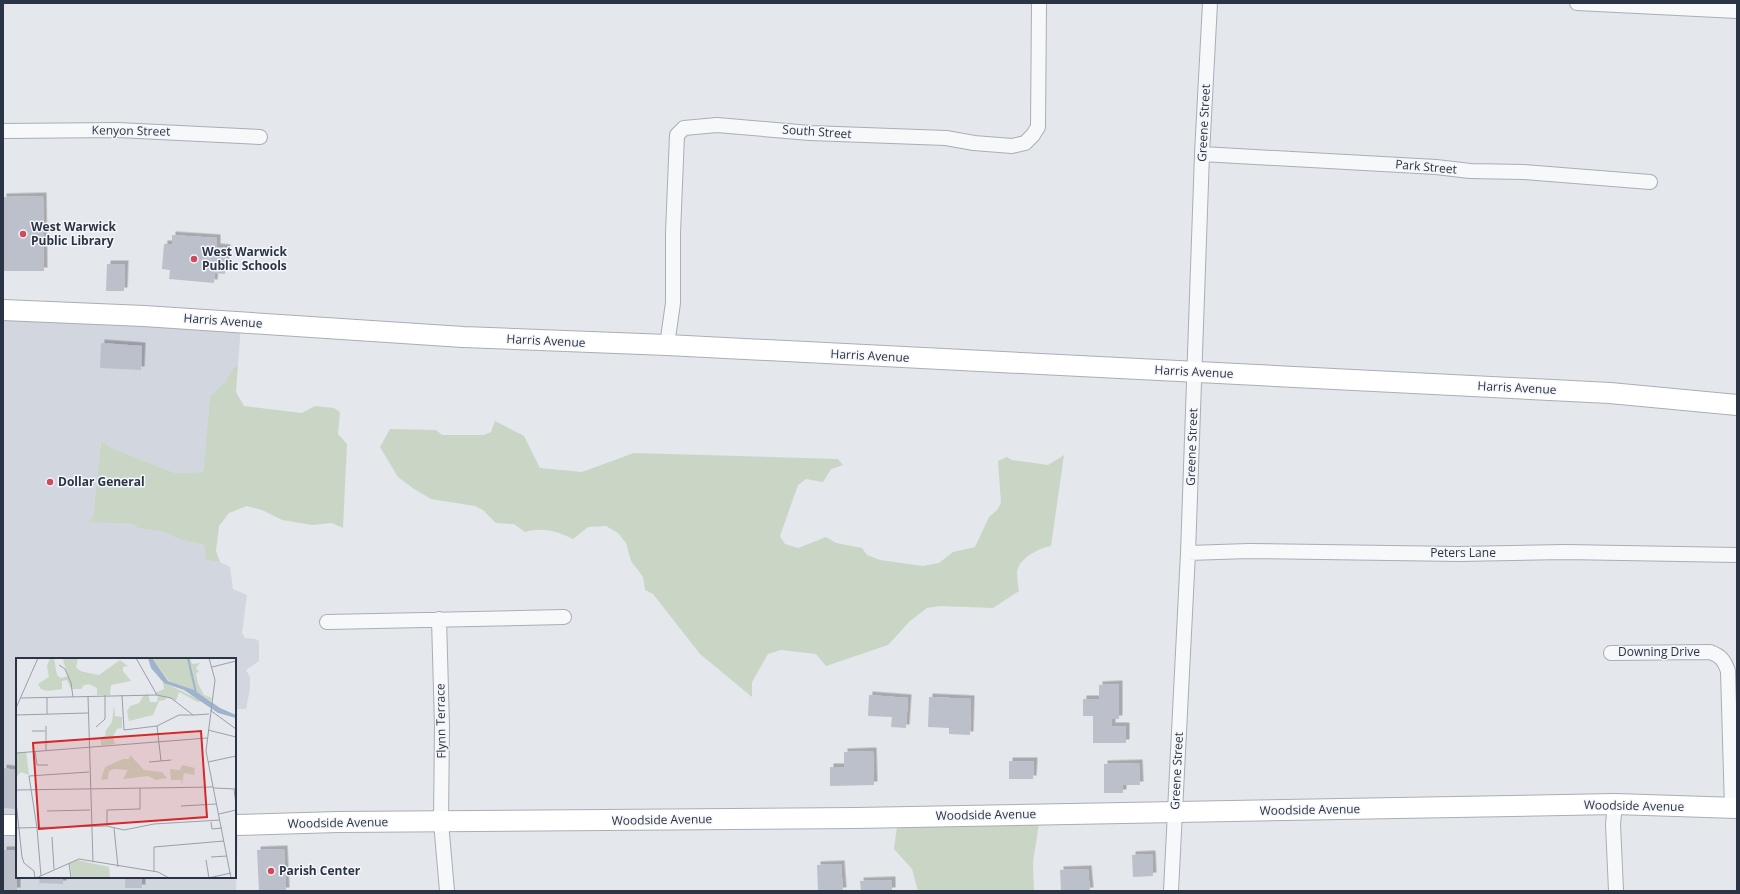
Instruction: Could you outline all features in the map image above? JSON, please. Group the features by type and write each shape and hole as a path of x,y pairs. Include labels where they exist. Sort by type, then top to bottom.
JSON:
{"street":[{"name":"South Street","path":"667,345 673,303 673,233 677,136 684,128 717,124 810,133 946,138 974,143 1012,146 1025,143 1038,127 1039,3"},
{"name":"Greene Street","path":"1171,891 1188,553 1202,154 1210,3"},
{"path":"1577,3 1737,12"},
{"name":"Kenyon Street","path":"3,131 118,130 260,138"},
{"name":"Park Street","path":"1202,154 1421,166 1470,171 1523,172 1650,182"},
{"name":"Harris Avenue","path":"3,310 144,316 508,339 667,345 1610,393 1737,405"},
{"name":"Peters Lane","path":"1188,553 1249,551 1459,554 1566,552 1737,555"},
{"path":"327,622 564,617"},
{"name":"Flynn Terrace","path":"439,619 442,726 441,822 446,891"},
{"name":"Downing Drive","path":"1611,653 1710,652 1719,655 1725,661 1728,671 1734,808"},
{"path":"1615,804 1613,824 1616,891"},
{"name":"Woodside Avenue","path":"236,825 338,822 864,818 1615,804 1734,808"},
{"path":"3,825 16,825"}],"shaded area":[{"path":"3,310 241,325 238,365 233,368 225,382 210,396 203,472 175,473 112,448 101,441 93,517 88,521 133,524 138,528 164,532 178,539 204,545 206,560 220,562 230,567 233,589 247,595 242,633 245,638 259,641 259,661 246,670 250,677 250,689 246,709 236,709 236,658 16,658 16,878 236,878 236,829 238,830 236,891 3,891"}],"green space":[{"path":"238,365 236,392 244,406 302,413 315,406 334,408 340,412 338,434 347,444 343,528 332,523 312,525 282,520 262,510 247,506 229,513 219,526 216,551 220,562 206,560 204,545 178,539 164,532 138,528 133,524 87,522 93,517 101,441 112,448 175,473 203,472 210,396 225,382 233,368"},
{"path":"495,421 524,436 540,468 582,472 634,453 838,459 843,465 831,469 823,482 806,479 798,485 780,536 785,544 798,548 826,537 836,543 862,548 867,555 880,560 923,566 939,563 953,552 975,547 989,517 997,510 1001,503 998,461 1007,457 1012,460 1048,465 1064,455 1051,546 1035,551 1021,562 1017,572 1019,591 993,608 940,606 927,608 910,621 888,645 826,666 816,654 781,650 768,654 752,682 752,697 700,654 653,594 645,590 643,577 631,561 626,543 618,533 606,526 588,527 573,539 549,531 537,530 525,532 514,524 496,523 483,510 475,506 431,499 414,489 398,477 380,447 390,429 436,430 442,435 484,435 491,432"},
{"path":"1040,817 1033,862 1034,891 918,891 912,869 894,849 898,819"}],"building":[{"name":"West Warwick Public Library","path":"43,196 44,271 3,271 3,197"},
{"name":"West Warwick Public Schools","path":"172,235 217,238 217,247 227,248 225,274 215,273 214,283 169,279 170,270 162,269 164,244 172,244"},
{"path":"107,264 125,264 124,291 106,291"},
{"path":"101,343 142,346 141,370 100,368"},
{"path":"1119,684 1119,719 1112,719 1112,726 1126,726 1126,743 1093,743 1093,716 1083,716 1083,699 1099,699 1099,685"},
{"path":"869,695 908,698 906,728 891,727 892,717 868,716"},
{"path":"929,697 971,699 970,735 949,734 949,728 928,727"},
{"path":"873,751 874,785 830,786 830,767 844,767 844,752"},
{"path":"1009,761 1034,761 1033,779 1009,779"},
{"path":"1139,763 1140,785 1123,785 1123,793 1104,793 1104,764"},
{"path":"3,768 16,770 16,809 3,808"},
{"name":"Parish Center","path":"284,849 286,891 259,891 257,850"},
{"path":"3,850 16,850 17,891 3,891"},
{"path":"1152,854 1153,876 1133,877 1132,855"},
{"path":"841,864 843,891 818,891 817,865"},
{"path":"1088,869 1090,891 1061,891 1060,870"},
{"path":"40,878 63,878 63,884 39,883"},
{"path":"142,878 142,888 125,888 125,879 111,879"},
{"path":"892,880 892,891 861,891 860,881"}],"place":[{"name":"West Warwick Public Library","path":"23,234"},
{"name":"West Warwick Public Schools","path":"194,259"},
{"name":"Dollar General","path":"50,482"},
{"name":"Parish Center","path":"271,871"}]}
